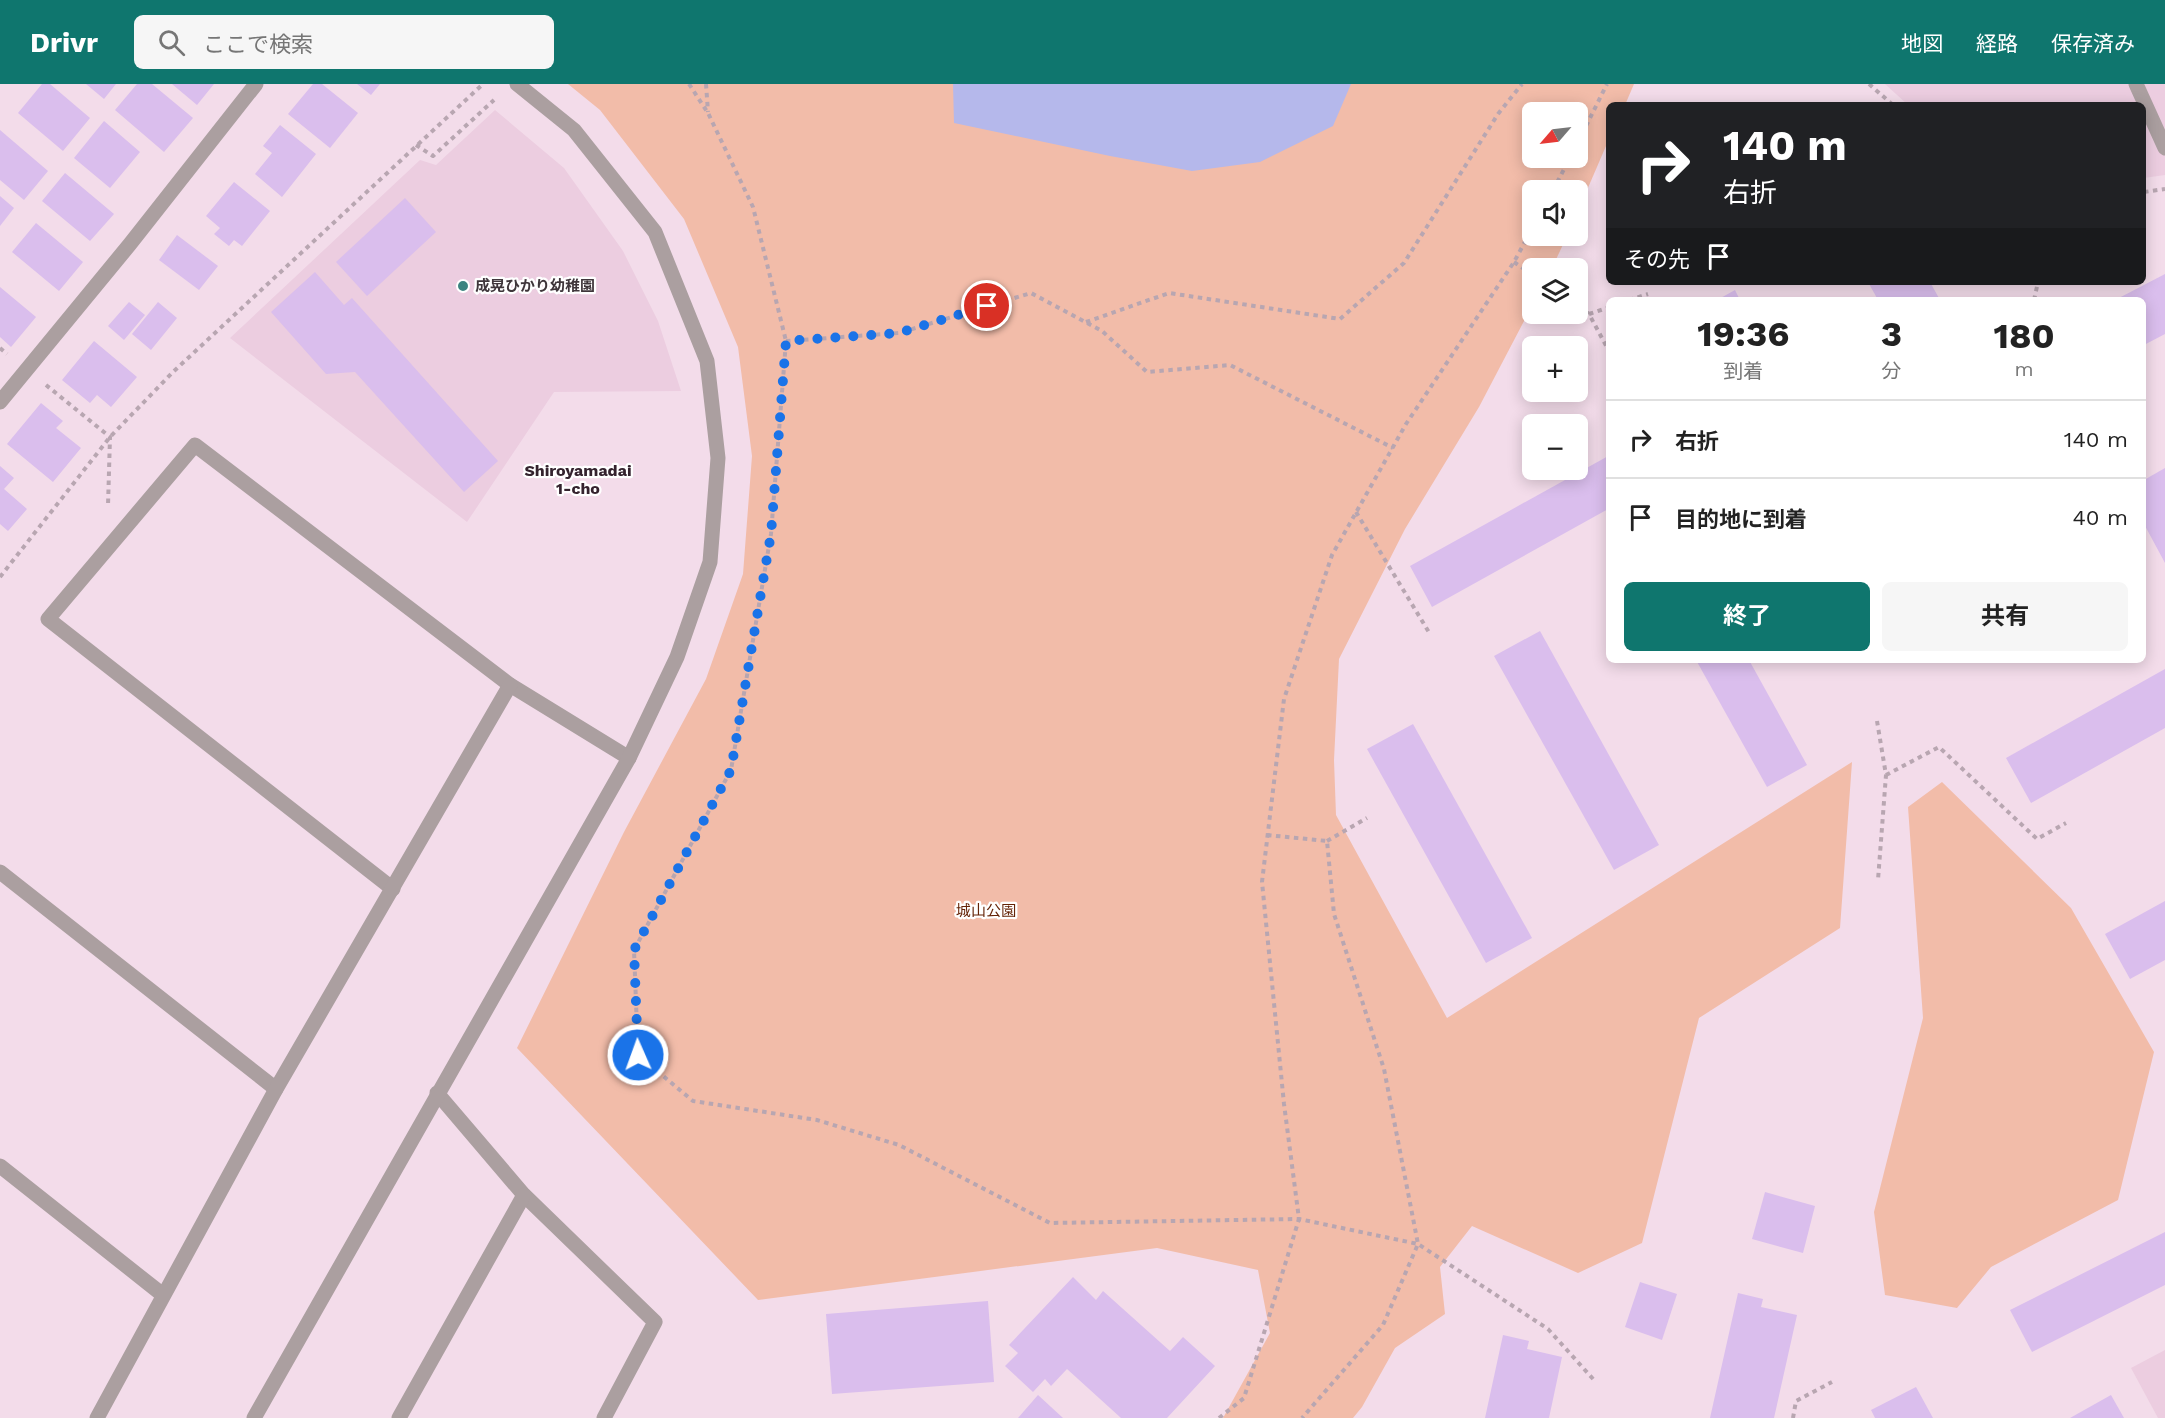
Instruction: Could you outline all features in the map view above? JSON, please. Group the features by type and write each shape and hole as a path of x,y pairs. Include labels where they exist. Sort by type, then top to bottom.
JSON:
{"street":[{"path":"0,402 130,244 256,84"},
{"path":"254,1418 629,758 677,657 710,562 718,458 707,361 655,232 574,130 517,84"},
{"path":"2136,84 2144,102"},
{"path":"2146,106 2165,148"},
{"path":"393,889 48,619 195,445 510,685 629,758"},
{"path":"97,1418 276,1089 510,685"},
{"path":"0,872 276,1089"},
{"path":"437,1093 524,1195 655,1322 604,1418"},
{"path":"0,1166 162,1295"},
{"path":"399,1418 524,1195"}],"path":[{"path":"0,577 110,437 173,372 483,84"},
{"path":"688,84 708,113 753,207 786,341 771,534 731,770 634,950 638,1055 693,1101 817,1120 899,1145 1050,1223 1299,1219 1418,1244 1548,1329 1594,1380"},
{"path":"706,84 708,113"},
{"path":"1086,322 1169,293 1340,319 1404,263 1498,114 1522,84"},
{"path":"1588,121 1606,84"},
{"path":"1869,84 1890,102"},
{"path":"416,145 433,156 494,100"},
{"path":"2146,192 2165,189"},
{"path":"1219,1418 1245,1398 1299,1219 1284,1104 1262,882 1284,699 1332,555 1406,424 1523,246"},
{"path":"1514,262 1522,267"},
{"path":"786,341 899,333 1031,293 1102,331 1147,372 1230,365 1393,448"},
{"path":"1638,297 1647,294"},
{"path":"1606,308 1589,314 1606,346"},
{"path":"0,348 110,437"},
{"path":"107,549 110,437"},
{"path":"1356,512 1430,634"},
{"path":"1877,721 1886,775 1878,880"},
{"path":"1886,775 1939,747 2037,839 2066,823"},
{"path":"1267,835 1327,841 1367,818"},
{"path":"1302,1418 1383,1325 1418,1244 1384,1069 1334,914 1327,841"},
{"path":"1793,1418 1796,1401 1832,1382"}],"shaded area":[{"path":"1885,84 2165,84 2165,175 2146,178 2146,102 1905,102"},
{"name":"成晃ひかり幼稚園","path":"495,110 564,168 623,251 658,321 681,391 554,392 467,522 230,338 420,160 436,165"},
{"path":"2165,1350 2165,1418 2158,1418 2131,1368"}],"green space":[{"name":"城山公園","path":"568,84 1634,84 1626,102 1606,102 1606,146 1588,188 1588,180 1522,180 1522,246 1562,246 1557,258 1522,258 1523,324 1479,407 1405,529 1339,659 1334,760 1336,815 1447,1018 1852,762 1840,928 1699,1018 1642,1243 1578,1273 1472,1226 1440,1267 1445,1314 1395,1348 1362,1407 1353,1418 1223,1418 1270,1333 1258,1270 1157,1248 758,1300 517,1048 624,832 706,679 743,574 752,456 738,347 684,219 600,110"},
{"path":"1942,782 2071,908 2154,1052 2118,1200 1991,1267 1957,1308 1885,1295 1874,1212 1923,1018 1908,807"}],"water":[{"path":"953,84 1351,84 1333,126 1260,162 1192,171 954,123"}],"building":[{"path":"42,84 50,84 90,118 63,151 18,113"},
{"path":"86,84 116,84 104,99"},
{"path":"137,84 152,84 193,118 164,152 115,110"},
{"path":"172,84 214,84 197,105"},
{"path":"313,84 322,84 358,113 330,148 288,114"},
{"path":"357,84 380,84 371,95"},
{"path":"104,121 140,152 110,188 74,158"},
{"path":"280,125 316,154 282,197 255,174 272,153 263,146"},
{"path":"0,130 48,171 24,200 0,180"},
{"path":"65,173 114,214 90,241 42,201"},
{"path":"234,182 270,211 242,246 234,240 229,246 214,234 220,228 206,216"},
{"path":"0,196 14,208 0,226"},
{"path":"405,198 436,232 367,296 336,262"},
{"path":"36,223 83,262 59,291 12,252"},
{"path":"177,235 218,266 199,290 159,260"},
{"path":"315,272 344,305 352,298 498,461 464,492 355,372 326,374 271,312"},
{"path":"2165,274 2165,334 2146,344 2146,297 2121,297"},
{"path":"1870,285 1932,285 1938,297 1876,297"},
{"path":"0,287 36,317 11,347 0,337"},
{"path":"1735,290 1738,297 1722,297"},
{"path":"129,302 145,315 124,340 108,326"},
{"path":"158,302 177,318 151,350 132,334"},
{"path":"94,341 137,377 111,407 97,395 90,403 62,380"},
{"path":"41,403 63,421 56,428 81,448 53,482 7,444"},
{"path":"1606,457 1606,510 1432,607 1410,566 1565,480 1588,480 1588,467"},
{"path":"0,466 14,478 4,489 27,509 8,531 0,524"},
{"path":"2165,468 2165,563 2146,528 2146,479"},
{"path":"1540,631 1659,845 1614,870 1494,656"},
{"path":"1698,663 1751,663 1807,765 1767,787"},
{"path":"2165,669 2165,728 2031,803 2006,758"},
{"path":"1413,724 1532,938 1486,963 1367,749"},
{"path":"2165,901 2165,960 2130,979 2105,934"},
{"path":"1765,1192 1815,1206 1803,1253 1752,1239"},
{"path":"2165,1232 2165,1285 2032,1352 2010,1310"},
{"path":"1073,1277 1096,1300 1103,1291 1170,1351 1183,1337 1215,1366 1167,1418 1121,1418 1067,1369 1051,1386 1045,1379 1033,1392 1005,1366 1018,1353 1009,1345"},
{"path":"1640,1282 1677,1294 1662,1340 1625,1327"},
{"path":"1738,1293 1763,1299 1761,1307 1797,1315 1774,1418 1710,1418"},
{"path":"988,1301 994,1382 832,1394 826,1314"},
{"path":"1503,1335 1529,1341 1527,1349 1562,1357 1549,1418 1485,1418"},
{"path":"1916,1387 1933,1418 1875,1418 1871,1410"},
{"path":"1038,1395 1063,1418 1018,1418"},
{"path":"2111,1395 2124,1418 2070,1418"}],"place":[{"name":"成晃ひかり幼稚園","path":"463,286"}],"district":[{"name":"Shiroyamadai 1-cho","path":"578,479"}],"route":[{"path":"638,1055 634,950 731,770 771,534 786,341 899,333 987,306"}]}
